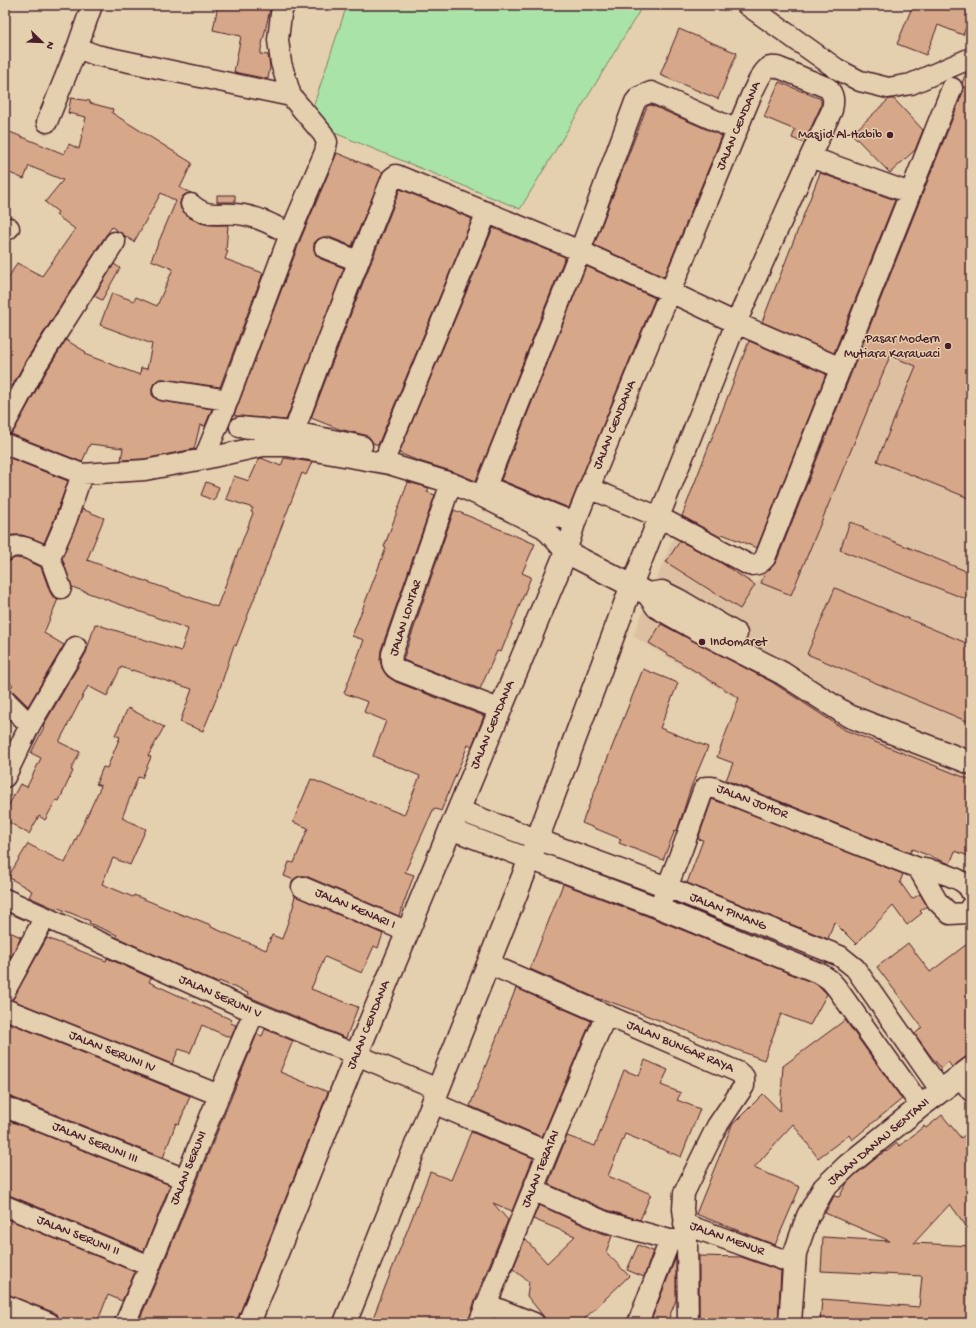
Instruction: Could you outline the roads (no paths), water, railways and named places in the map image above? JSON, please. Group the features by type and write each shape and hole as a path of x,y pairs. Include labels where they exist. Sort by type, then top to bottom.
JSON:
{"street":[{"path":"47,122 77,48 92,5"},
{"path":"204,459 228,400 290,234 325,152 326,142 324,134 291,96 281,63 278,40 281,14 284,5"},
{"path":"747,5 837,68 860,81 888,88 911,84 971,58"},
{"path":"77,48 96,55 291,96"},
{"name":"JALAN CENDANA","path":"249,1323 355,1059 499,709 566,552 575,523 589,488 737,130 760,78 767,68 777,67 828,88 832,93 834,102 832,110 736,323 659,517 640,590 534,849 345,1323"},
{"path":"589,488 659,517 749,564 756,565 761,563 765,558 952,88"},
{"path":"486,486 580,251 635,102 639,97 651,92 737,130"},
{"path":"810,157 910,193"},
{"path":"294,432 322,353 358,261 394,176 399,176 580,251 736,323 841,368"},
{"path":"191,204 198,210 205,213 242,214 261,220 290,234"},
{"path":"388,451 487,212"},
{"path":"5,424 36,366 115,242"},
{"path":"325,248 358,261"},
{"path":"163,390 228,400"},
{"path":"240,427 294,432 388,451 486,486 575,523"},
{"path":"5,444 82,474 145,470 263,446 287,446 389,464 451,483 483,497 544,528 566,552 640,590 662,592 678,600 786,664 851,705 930,741 971,763"},
{"path":"61,588 50,558 66,521 82,474"},
{"name":"JALAN LONTAR","path":"451,483 392,654 392,664 394,668 400,671 499,709"},
{"path":"5,551 15,545 50,558"},
{"path":"5,776 30,725 76,647"},
{"path":"5,700 30,725"},
{"path":"930,741 971,752"},
{"name":"JALAN JOHOR","path":"659,908 703,791 706,787 712,786 918,868"},
{"name":"JALAN PINANG","path":"454,819 534,849 603,864 840,956 855,968 940,1091"},
{"name":"JALAN PINANG","path":"534,849 594,884 659,908 821,974 830,980 921,1106"},
{"path":"594,884 603,864"},
{"path":"918,868 935,871 955,878 970,888 971,892"},
{"path":"918,868 937,901 950,914 967,913 971,906"},
{"name":"JALAN KENARI I","path":"302,887 408,932"},
{"name":"JALAN SERUNI V","path":"5,899 43,920 97,945 435,1096 548,1152"},
{"name":"JALAN SERUNI V","path":"5,907 43,920"},
{"path":"5,991 43,920"},
{"name":"JALAN BUNGAR RAYA","path":"489,964 738,1072 744,1077 744,1086 717,1126 684,1193 680,1235"},
{"name":"JALAN SERUNI IV","path":"5,1009 218,1095"},
{"name":"JALAN TERATAI","path":"479,1323 548,1152 606,1015"},
{"name":"JALAN SERUNI","path":"125,1323 150,1266 218,1095 253,1016"},
{"name":"JALAN DANAU SENTANI","path":"790,1323 796,1253 808,1216 824,1188 848,1165 940,1091 967,1078"},
{"name":"JALAN SERUNI III","path":"5,1107 185,1179"},
{"path":"533,1190 603,1221 680,1235 638,1323"},
{"name":"JALAN SERUNI II","path":"5,1206 150,1266"},
{"name":"JALAN MENUR","path":"688,1323 680,1235 795,1264"},
{"path":"486,1304 534,1323"},
{"path":"5,1305 49,1323"}],"place":[{"name":"Masjid Al-Habib","path":"890,135"},
{"name":"Pasar Modern Mutiara Karawaci","path":"948,346"},
{"name":"Indomaret","path":"702,642"}]}
